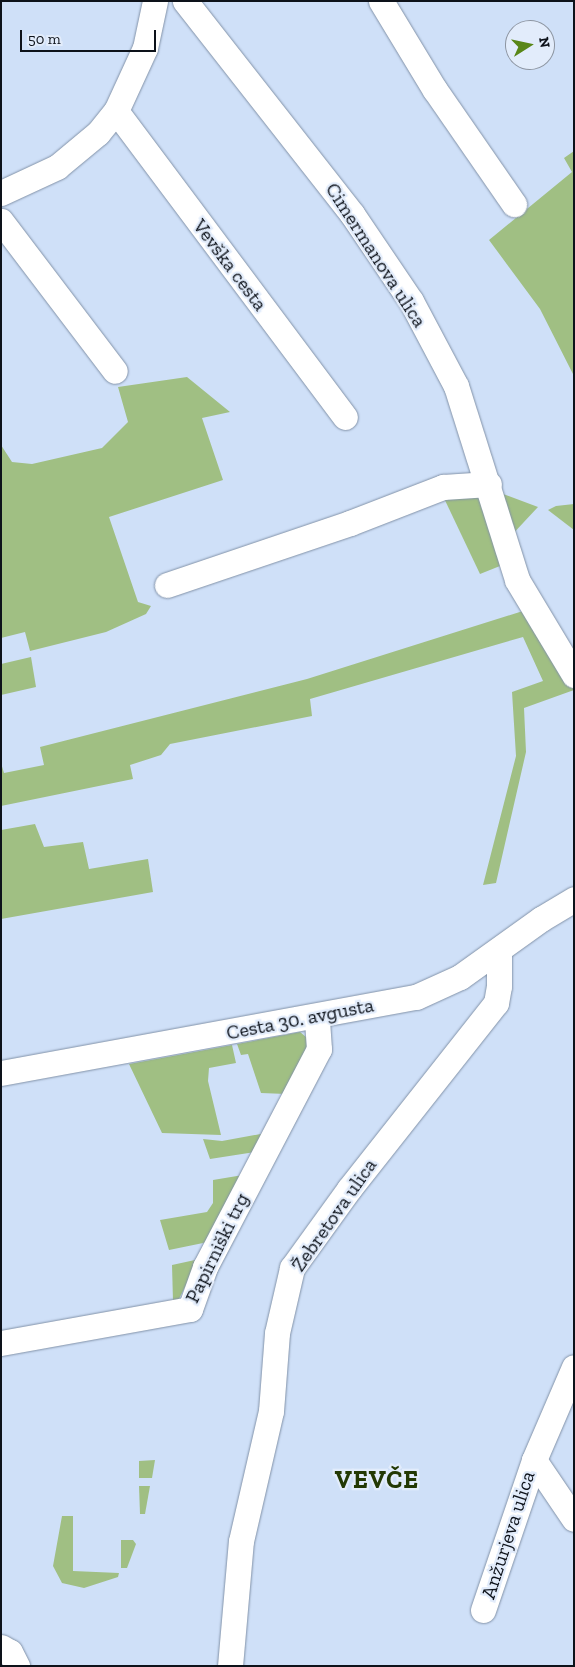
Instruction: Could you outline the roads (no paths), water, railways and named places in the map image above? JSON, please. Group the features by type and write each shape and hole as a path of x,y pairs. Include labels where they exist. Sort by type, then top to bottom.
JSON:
{"street":[{"path":"1,193 57,166 98,133 116,111 145,48 155,1"},
{"name":"Cimermanova ulica","path":"185,1 352,214 411,301 456,386 517,580 574,675"},
{"path":"382,1 435,90 514,204"},
{"name":"Vevška cesta","path":"116,111 344,417"},
{"path":"1,221 115,371"},
{"path":"167,585 350,523 443,487 488,484"},
{"name":"Cesta 30. avgusta","path":"1,1073 317,1017 416,997 460,977 574,899"},
{"name":"Žebretova ulica","path":"230,1666 242,1541 271,1411 277,1333 292,1268 349,1189 496,1003 500,986 498,950"},
{"name":"Papirniški trg","path":"1,1342 190,1309 209,1259 319,1049 317,1017"},
{"name":"Anžurjeva ulica","path":"483,1610 534,1460 574,1367"},
{"name":"Anžurjeva ulica","path":"534,1460 574,1519"},
{"path":"1,1647 10,1652 16,1666"}],"district":[{"name":"VEVČE","path":"377,1479"}]}
